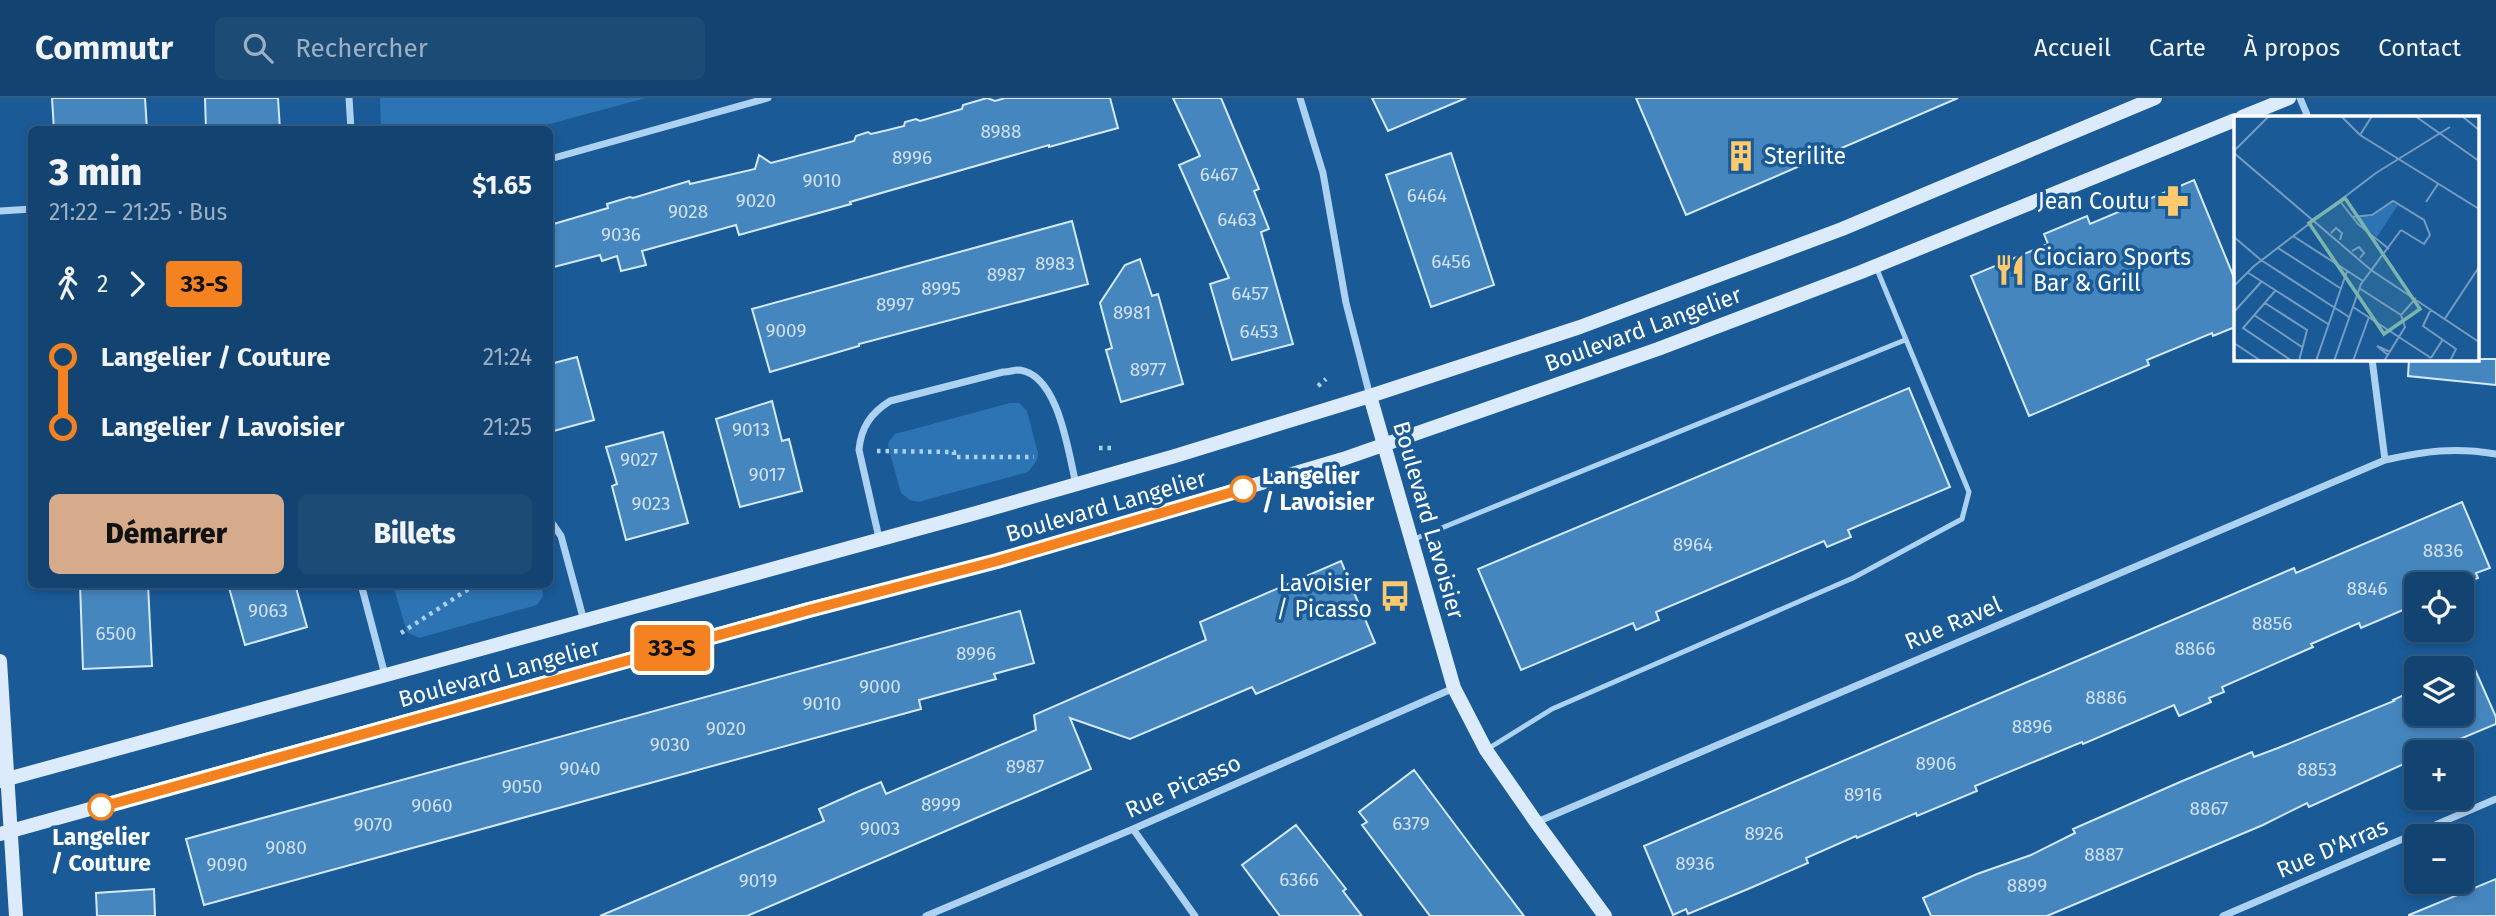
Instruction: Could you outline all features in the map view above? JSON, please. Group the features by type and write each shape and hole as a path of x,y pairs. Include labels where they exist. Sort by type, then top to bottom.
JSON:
{"main road":[{"name":"Boulevard Langelier","path":"4,780 1076,485 1370,396 1580,327 1842,229 2155,98"},
{"path":"2244,116 2289,98"},
{"name":"Boulevard Langelier","path":"5,833 809,610 986,564 1384,446 1658,349 1875,267 2234,120"},
{"name":"Boulevard Lavoisier","path":"1370,396 1454,688 1486,750 1605,916"},
{"path":"0,661 5,833 16,916"}],"street":[{"path":"349,98 351,126"},
{"path":"553,158 768,98"},
{"name":"Boulevard Lavoisier","path":"1300,98 1323,173 1346,303 1370,396"},
{"path":"2300,98 2308,116"},
{"path":"0,211 28,209"},
{"path":"2372,360 2385,460"},
{"name":"Boulevard Langelier","path":"859,450 860,436 866,422 876,410 890,401 1020,370 1035,377 1046,388 1056,405 1076,485"},
{"path":"859,450 879,538"},
{"name":"Rue Ravel","path":"1536,822 2385,460 2431,450 2496,454"},
{"name":"Boulevard Langelier","path":"553,524 562,536 584,622"},
{"name":"Boulevard Langelier","path":"362,588 384,675"},
{"name":"Rue Picasso","path":"926,916 1133,829 1454,688"},
{"name":"Rue D'Arras","path":"2223,916 2496,799"},
{"path":"1133,829 1195,916"}],"lane":[{"path":"1486,750 1552,709 1853,578 1962,519 1969,492 1875,267"},
{"path":"1410,540 1905,340"}],"path":[{"path":"859,450 954,452 954,457 1034,457"},
{"path":"401,633 466,588"}],"shaded area":[{"path":"380,98 646,98 542,126 381,126"},
{"path":"1010,403 1019,403 1027,411 1038,453 1037,460 1028,472 918,502 901,493 888,446 895,434"},
{"path":"394,588 542,588 543,596 537,605 419,638 407,632"}],"building":[{"path":"52,98 145,98 147,126 54,126"},
{"path":"205,98 278,98 280,126 206,126"},
{"path":"987,98 995,101 1005,98 1110,98 1118,128 1049,145 739,235 736,225 642,251 646,265 621,271 617,256 602,261 600,255 553,267 553,224 608,208 607,204 630,197 689,181 690,184 755,169 759,155 771,163 854,141 856,136 868,132 871,134 888,130 904,126 905,122 916,119 920,121 962,109 963,105"},
{"path":"1173,98 1221,98 1259,189 1254,191 1269,229 1261,232 1293,344 1232,360 1210,284 1229,278 1179,165 1200,156"},
{"path":"1372,98 1466,98 1388,131"},
{"name":"Sterilite","path":"1636,98 1958,98 1686,215"},
{"path":"1451,153 1494,285 1431,307 1386,175"},
{"path":"2194,180 2234,278 2234,327 2213,336 2212,333 2147,360 2149,365 2029,416 1971,276 2048,244 2044,234 2087,216 2090,224"},
{"path":"1072,221 1088,284 859,344 770,372 752,309"},
{"path":"1140,259 1152,296 1158,294 1183,384 1121,402 1106,350 1112,348 1100,303 1125,265"},
{"path":"577,357 594,420 553,431 553,363"},
{"path":"2496,359 2496,385 2408,376 2409,360"},
{"path":"1909,388 1950,487 1848,530 1851,537 1827,547 1824,541 1656,612 1659,620 1636,630 1633,623 1521,670 1478,569"},
{"path":"772,401 782,441 789,439 802,491 740,507 716,419"},
{"path":"663,432 688,523 626,540 612,486 617,484 606,447"},
{"path":"2462,502 2490,568 2476,573 2478,578 2474,580 2474,572 2404,572 2404,610 2361,628 2359,623 2311,644 2313,647 2222,687 2224,692 2209,698 2211,702 2179,716 2174,705 1975,786 1977,791 1917,816 1916,813 1857,838 1856,836 1806,858 1808,863 1748,889 1688,914 1686,909 1673,915 1644,846 2294,568 2296,573"},
{"path":"1341,561 1375,643 1256,694 1252,687 1130,739 1070,718 1091,769 747,916 600,916 824,821 819,809 857,792 881,782 886,794 1036,730 1034,715 1206,640 1200,622"},
{"path":"80,588 148,588 152,666 83,669"},
{"path":"229,588 296,588 307,627 245,645"},
{"path":"1020,611 1034,663 994,674 996,679 919,700 921,709 204,905 186,839"},
{"path":"2474,667 2496,717 2496,724 2458,740 2404,740 2404,764 2309,807 2307,803 2263,825 2047,916 1931,916 1923,898 1977,874 2031,855 2075,833 2073,829 2180,782 2252,752 2254,757 2278,748 2404,695 2404,726 2474,726"},
{"path":"1414,770 1524,916 1430,916 1362,825 1367,822 1359,812"},
{"path":"1296,825 1346,889 1343,891 1362,916 1280,916 1242,865"},
{"path":"2496,879 2496,916 2409,916 2460,894 2474,894 2474,888"},
{"path":"154,889 155,916 97,916 96,893"}],"bus line":[{"name":"33-S","path":"101,807 809,610 997,561 1243,489"}],"place":[{"name":"Sterilite","path":"1741,156"},
{"name":"Jean Coutu","path":"2173,201"},
{"name":"Ciociaro Sports Bar & Grill","path":"2010,270"},
{"name":"Langelier / Lavoisier","path":"1243,489"},
{"name":"Lavoisier / Picasso","path":"1395,596"},
{"name":"Langelier / Couture","path":"101,807"}]}
